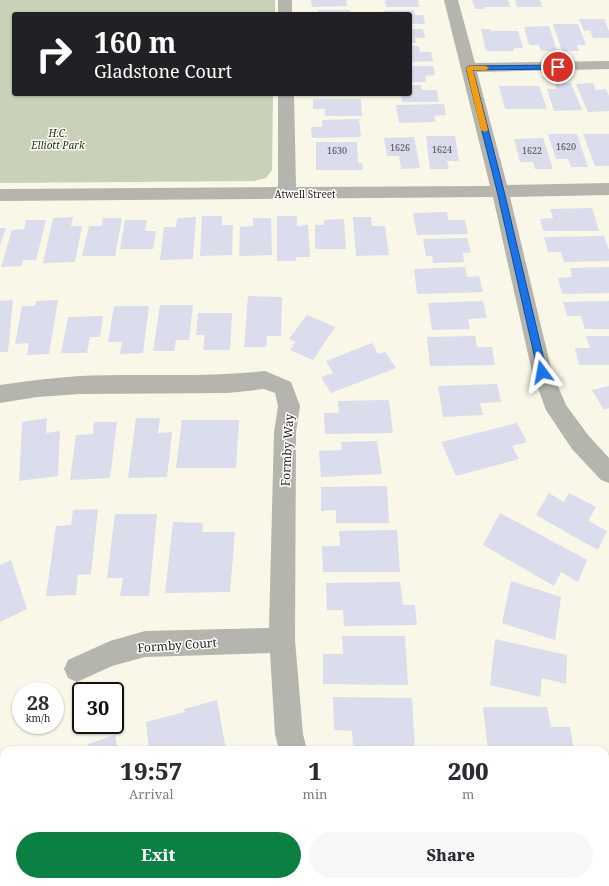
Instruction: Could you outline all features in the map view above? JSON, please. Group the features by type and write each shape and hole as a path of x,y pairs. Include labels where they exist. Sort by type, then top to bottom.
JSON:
{"street":[{"path":"285,0 285,12"},
{"path":"451,0 500,191 542,372 557,410 580,442 609,473"},
{"path":"469,68 609,65"},
{"path":"286,96 287,194"},
{"name":"Atwell Street","path":"0,195 287,194 609,189"},
{"name":"Formby Way","path":"0,394 37,388 80,385 228,384 265,380 284,388 289,406 285,432 282,640 289,734 292,746"},
{"name":"Formby Court","path":"77,669 110,654 144,644 282,640"}],"green space":[{"name":"H.C. Elliott Park","path":"0,0 275,0 275,12 12,12 12,96 273,96 272,170 266,178 254,181 0,183"}],"building":[{"path":"311,0 346,0 347,6 312,7"},
{"path":"385,0 418,0 419,7 386,7"},
{"path":"472,0 508,0 510,7 484,7 485,9 475,9"},
{"path":"515,0 540,0 542,7 517,7"},
{"path":"318,10 350,10 350,12 318,12"},
{"path":"414,10 415,15 423,15 425,24 412,24 412,12 383,11"},
{"path":"579,19 604,19 609,31 609,38 593,38 590,30 584,31"},
{"path":"553,24 578,24 586,45 577,45 579,51 562,51"},
{"path":"549,26 557,51 541,51 539,45 529,45 524,27"},
{"path":"412,29 423,29 425,38 415,38 416,43 412,43"},
{"path":"481,29 490,29 491,31 518,31 523,48 514,48 514,51 486,51"},
{"path":"412,46 419,46 420,52 431,52 433,61 412,62"},
{"path":"412,66 433,66 435,75 425,76 426,82 412,82"},
{"path":"555,83 571,83 582,110 554,111 547,89 557,89"},
{"path":"593,83 596,90 606,89 609,96 609,111 588,112 576,84"},
{"path":"412,85 421,85 422,90 437,90 439,102 402,102 401,96 412,96"},
{"path":"499,86 539,86 547,109 505,109"},
{"path":"313,99 361,99 362,116 325,116 325,109 313,109"},
{"path":"444,104 446,115 434,116 436,122 399,123 396,105"},
{"path":"359,119 361,137 312,138 311,127 322,127 322,120"},
{"path":"548,134 577,134 588,167 571,167 568,159 556,159"},
{"path":"583,134 609,134 609,166 595,166"},
{"path":"426,136 455,136 459,161 447,161 449,169 430,169"},
{"path":"414,137 420,168 401,169 399,156 387,156 384,138"},
{"path":"543,138 553,169 535,169 533,162 520,162 514,139"},
{"path":"316,142 357,142 358,163 362,163 363,170 316,170"},
{"path":"592,208 599,231 543,231 540,219 553,218 550,209"},
{"path":"447,212 448,220 465,220 468,234 417,235 413,213"},
{"path":"202,216 222,216 222,225 233,225 232,255 200,256"},
{"path":"277,216 297,216 297,226 308,225 310,257 296,257 296,261 277,261"},
{"path":"73,217 71,226 82,226 75,262 43,263 53,218"},
{"path":"196,217 193,259 160,260 164,227 176,227 177,218"},
{"path":"353,217 371,217 372,226 385,226 389,255 356,256"},
{"path":"103,218 122,218 115,256 82,256 89,226 102,226"},
{"path":"253,218 271,218 272,255 239,256 240,227 253,226"},
{"path":"344,219 346,249 315,249 315,225 324,225 324,220"},
{"path":"26,220 46,220 36,260 23,260 21,266 1,267 12,230 24,229"},
{"path":"125,220 147,220 145,231 156,231 153,249 120,249"},
{"path":"0,228 6,228 0,246"},
{"path":"604,236 609,250 609,261 564,262 561,252 548,252 544,237"},
{"path":"467,238 471,252 463,253 464,262 433,263 432,256 426,256 423,239"},
{"path":"465,267 467,277 479,276 483,292 417,294 414,269"},
{"path":"609,267 609,293 562,294 558,278 572,277 570,268"},
{"path":"248,296 282,297 281,336 267,336 266,347 244,347"},
{"path":"13,300 8,352 0,352 0,301"},
{"path":"58,300 49,354 27,355 29,343 15,344 22,306 35,306 36,301"},
{"path":"483,301 487,318 468,319 470,329 432,330 428,303"},
{"path":"609,301 609,329 585,329 581,316 567,316 563,302"},
{"path":"160,305 193,305 189,340 176,340 174,351 153,351"},
{"path":"114,306 149,306 143,353 120,354 122,342 108,342"},
{"path":"198,313 232,313 230,350 203,350 205,335 196,335"},
{"path":"307,315 335,327 313,360 290,350 296,342 289,339"},
{"path":"103,316 100,337 90,337 87,353 61,353 68,317"},
{"path":"475,336 477,347 492,347 495,365 430,366 427,337"},
{"path":"586,336 609,336 609,365 579,365 575,348 590,348"},
{"path":"372,343 378,354 385,352 396,368 331,393 321,377 333,373 326,361"},
{"path":"497,384 501,402 480,403 483,415 443,417 438,386"},
{"path":"609,386 609,408 604,410 592,390"},
{"path":"389,400 393,433 325,434 324,413 339,413 338,401"},
{"path":"47,418 46,433 60,431 58,476 19,481 22,422"},
{"path":"136,418 160,418 158,433 172,432 167,477 128,478"},
{"path":"182,420 239,420 236,468 176,468"},
{"path":"94,422 117,422 110,478 70,480 76,435 93,434"},
{"path":"517,423 527,442 512,446 519,459 456,476 441,442"},
{"path":"377,441 382,474 321,477 319,451 342,450 341,442"},
{"path":"387,486 389,523 336,523 336,510 321,511 321,487"},
{"path":"549,493 564,502 569,493 596,507 588,521 607,531 598,550 536,515"},
{"path":"98,509 91,574 78,575 76,595 46,596 56,526 71,525 73,510"},
{"path":"500,513 587,560 578,582 561,572 554,586 483,545"},
{"path":"115,514 157,514 149,596 120,596 123,578 107,578"},
{"path":"173,522 203,523 202,532 235,532 230,592 165,593"},
{"path":"397,530 400,572 323,572 322,546 340,546 339,531"},
{"path":"11,560 27,609 0,622 0,565"},
{"path":"511,581 561,597 555,640 502,623"},
{"path":"400,582 403,605 415,605 417,625 344,626 343,610 327,610 326,583"},
{"path":"342,636 405,636 408,685 323,684 323,654 343,654"},
{"path":"495,639 567,655 566,684 542,678 540,697 490,685"},
{"path":"333,697 412,698 415,746 353,746 352,731 334,730"},
{"path":"217,700 225,746 149,746 146,722 185,712 184,709"},
{"path":"483,707 547,707 551,727 570,727 573,746 488,746"},
{"path":"115,735 117,746 88,746 88,744"}],"slow traffic":[{"path":"485,130 469,68 486,68"}],"route":[{"path":"542,372 500,191 469,68 558,67"}]}
